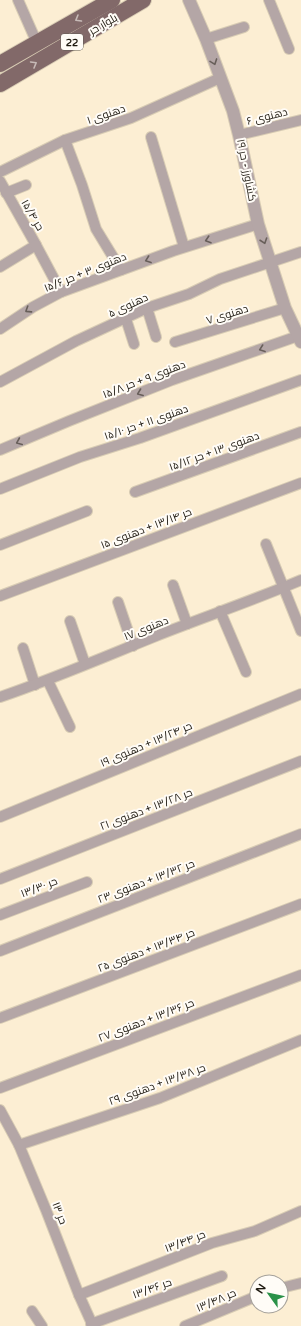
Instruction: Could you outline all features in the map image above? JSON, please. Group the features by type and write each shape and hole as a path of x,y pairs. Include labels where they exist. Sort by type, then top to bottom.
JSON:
{"main road":[{"name":"بلوار حر","path":"0,64 112,0"},
{"name":"بلوار حر","path":"0,84 143,0"}],"street":[{"path":"18,0 37,43"},
{"name":"کشاورز - حر ۱۹","path":"189,0 206,39 233,111 240,135 258,224 285,308 300,337"},
{"path":"269,0 289,49"},
{"path":"206,39 244,27"},
{"name":"دهنوی ۱","path":"0,172 65,140 131,118 220,78"},
{"name":"دهنوی ۶","path":"240,135 301,120"},
{"path":"151,137 184,247"},
{"path":"65,140 82,185 96,229 121,270"},
{"name":"حر ۱۵/۴","path":"0,182 36,245 0,267"},
{"path":"6,193 26,185"},
{"name":"دهنوی ۳ + حر ۱۵/۶","path":"0,329 33,307 62,292 184,247 258,224"},
{"path":"36,245 62,292"},
{"name":"دهنوی ۵","path":"0,382 76,342 147,308 189,294 220,279 301,252"},
{"path":"147,308 156,337"},
{"name":"دهنوی ۷","path":"175,342 285,308"},
{"path":"126,319 134,344"},
{"name":"دهنوی ۹ + حر ۱۵/۸","path":"0,450 172,380 300,337"},
{"name":"دهنوی ۱۱ + حر ۱۵/۱۰","path":"0,489 80,457 140,438 301,380"},
{"name":"دهنوی ۱۳ + حر ۱۵/۱۲","path":"135,492 301,432"},
{"name":"حر ۱۳/۱۴ + دهنوی ۱۵","path":"0,596 301,483"},
{"path":"0,545 87,510"},
{"path":"266,544 301,631"},
{"name":"دهنوی ۱۷","path":"0,697 48,681 85,664 301,580"},
{"path":"173,585 187,624"},
{"path":"118,602 134,646"},
{"path":"220,611 246,672"},
{"path":"70,621 85,664"},
{"path":"23,648 36,685"},
{"path":"48,681 70,727"},
{"name":"حر ۱۳/۲۴ + دهنوی ۱۹","path":"0,817 301,694"},
{"name":"حر ۱۳/۲۸ + دهنوی ۲۱","path":"0,879 301,761"},
{"name":"حر ۱۳/۳۲ + دهنوی ۲۳","path":"0,951 301,834"},
{"name":"حر ۱۳/۳۰","path":"0,915 87,882"},
{"name":"حر ۱۳/۳۴ + دهنوی ۲۵","path":"0,1018 301,904"},
{"name":"حر ۱۳/۳۶ + دهنوی ۲۷","path":"0,1088 301,975"},
{"name":"حر ۱۳/۳۸ + دهنوی ۲۹","path":"19,1144 160,1098 301,1040"},
{"name":"حر ۱۳","path":"0,1110 19,1144 92,1325"},
{"name":"حر ۱۳/۴۴","path":"79,1295 212,1243 254,1231 301,1211"},
{"name":"حر ۱۳/۴۶","path":"92,1325 222,1276"},
{"path":"289,1286 301,1283"},
{"name":"حر ۱۳/۴۸","path":"185,1326 249,1299"},
{"path":"32,1311 42,1326"}]}
